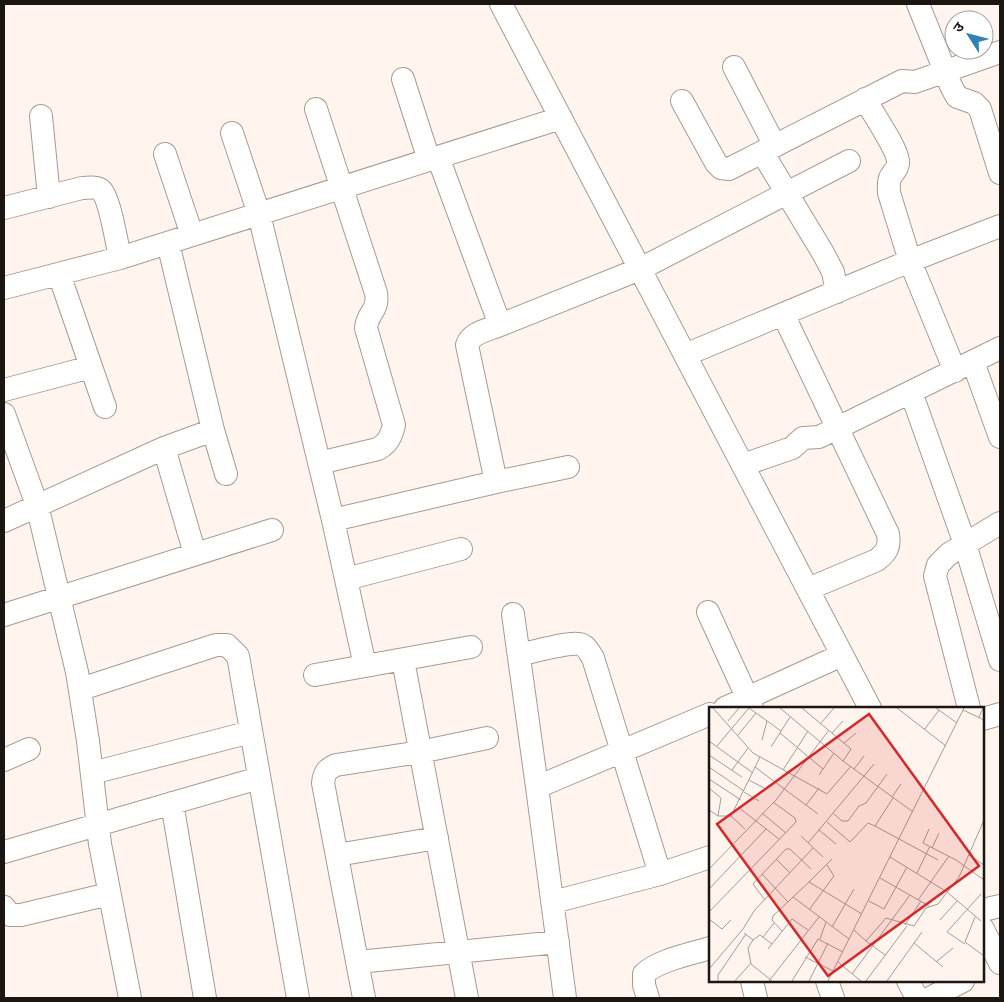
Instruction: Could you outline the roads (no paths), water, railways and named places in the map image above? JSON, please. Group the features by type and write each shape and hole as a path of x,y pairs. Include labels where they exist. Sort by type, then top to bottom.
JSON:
{"street":[{"path":"501,4 869,707"},
{"path":"925,6 946,72 957,96 974,103 982,115 1000,174"},
{"path":"682,100 716,162 721,168 729,169 902,81 914,82 1000,52"},
{"path":"734,67 787,193 833,272 837,292"},
{"path":"403,79 500,325"},
{"path":"865,100 898,160 897,169 888,183 889,193 910,261 1000,437"},
{"path":"316,109 376,293 378,302 367,322 366,328 394,425 391,436 386,444 378,449 319,463"},
{"path":"41,116 49,197"},
{"path":"4,288 120,258 561,118"},
{"path":"232,133 259,214 333,520 365,666"},
{"path":"165,154 192,235"},
{"path":"496,482 467,345 469,339 640,269 849,161"},
{"path":"4,208 82,188 94,187 101,190 108,201 120,258"},
{"path":"685,356 910,261 1000,226"},
{"path":"168,243 213,430 226,474"},
{"path":"59,274 105,407"},
{"path":"783,314 888,534 890,544 886,553 877,560 808,589"},
{"path":"743,465 792,448 803,438 819,437 837,429 1000,348"},
{"path":"4,390 91,368"},
{"path":"911,392 965,544 1000,660"},
{"path":"4,414 37,505 81,689 109,894 130,998"},
{"path":"4,521 164,448 213,430"},
{"path":"164,448 195,554"},
{"path":"333,520 568,466"},
{"path":"969,707 935,576 938,565 949,554 1000,523"},
{"path":"4,615 272,530"},
{"path":"346,579 461,549"},
{"path":"708,612 750,703"},
{"path":"513,614 565,998"},
{"path":"519,655 569,644 579,644 587,648 593,658 660,874"},
{"path":"81,689 216,645 227,645 238,656 298,998"},
{"path":"315,675 471,647"},
{"path":"730,707 750,703 842,654"},
{"path":"402,660 467,998"},
{"path":"537,787 709,714"},
{"path":"984,719 1000,714"},
{"path":"92,773 251,732"},
{"path":"364,998 323,783 324,774 329,768 336,765 420,752 487,738"},
{"path":"4,760 29,749"},
{"path":"4,852 259,778"},
{"path":"172,803 205,998"},
{"path":"337,855 437,838"},
{"path":"553,902 660,874 709,858"},
{"path":"6,915 21,915 109,894"},
{"path":"984,910 1000,906"},
{"path":"984,932 994,965"},
{"path":"358,962 558,942"},
{"path":"648,998 644,985 644,974 649,969 709,948"},
{"path":"752,982 756,998"},
{"path":"827,982 833,998"},
{"path":"909,982 917,998"},
{"path":"930,998 961,982"}]}
